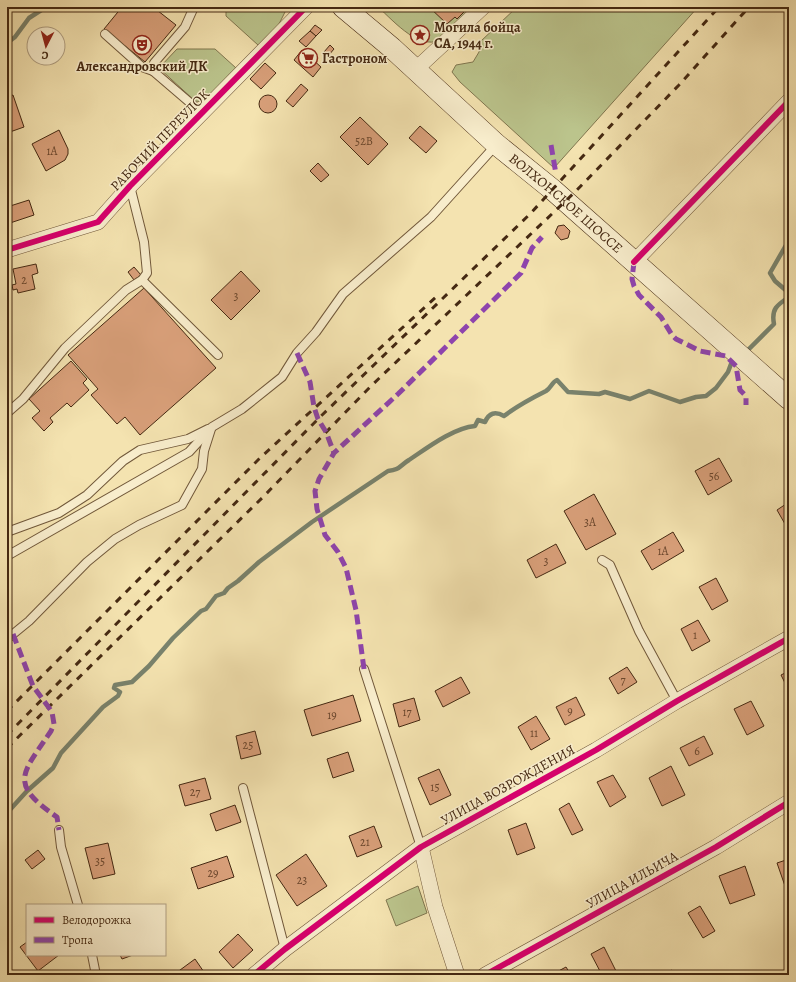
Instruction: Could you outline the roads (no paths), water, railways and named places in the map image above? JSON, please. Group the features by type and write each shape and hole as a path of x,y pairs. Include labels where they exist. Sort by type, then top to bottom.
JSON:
{"main road":[{"name":"ВОЛХОНСКОЕ ШОССЕ","path":"343,7 496,144 553,190 789,399"}],"street":[{"name":"РАБОЧИЙ ПЕРЕУЛОК","path":"7,250 98,222 130,186 306,7"},
{"path":"415,70 483,7"},
{"path":"634,262 789,101"},
{"name":"УЛИЦА ВОЗРОЖДЕНИЯ","path":"254,975 421,847 596,750 677,701 789,638"},
{"name":"УЛИЦА ИЛЬИЧА","path":"485,975 716,846 789,802"},
{"path":"421,847 435,907 457,975"}],"lane":[{"path":"153,71 154,63 185,27 194,7"},
{"path":"105,34 142,67 153,71 202,113"},
{"path":"7,532 59,512 87,495 123,461 140,450 188,439 212,426 242,408 282,377 297,353 316,332 343,294 431,216 496,144"},
{"path":"7,412 23,400 65,348 126,290 142,280 147,273 144,242 130,186"},
{"path":"142,280 218,355"},
{"path":"7,556 188,452 212,426"},
{"path":"7,639 29,621 87,562 115,539 139,525 182,505 202,469 204,452 212,426"},
{"path":"602,560 610,565 639,631 677,701"},
{"path":"364,669 421,847"},
{"path":"243,788 285,950"},
{"path":"59,830 61,847 78,904"},
{"path":"92,956 96,975"}],"waterway":[{"path":"7,43 15,37 29,18 46,7"},
{"path":"789,240 770,273 775,281 789,293"},
{"path":"745,353 774,324 774,311 781,302 789,297"},
{"path":"7,813 27,791 53,768 61,753 103,707 118,696 120,692 114,688 115,685 132,682 149,666 173,638 201,611 206,609 216,596 224,593 259,562 312,522 388,471 397,469 449,434 475,426 478,420 485,422 490,415 495,413 504,416 525,402 546,391 557,380 568,392 599,394 605,392 630,399 649,391 680,402 696,397 706,396 716,388 728,372 731,364 737,360"}],"railway":[{"path":"7,735 318,419 531,213 719,7"},
{"path":"7,748 264,496 371,386 575,192 679,85 749,7"},
{"path":"7,711 261,457 436,297"}],"place":[{"name":"Могила бойца СА, 1944 г.","path":"420,35"},
{"name":"Александровский ДК","path":"142,45"},
{"name":"Гастроном","path":"308,58"}]}
